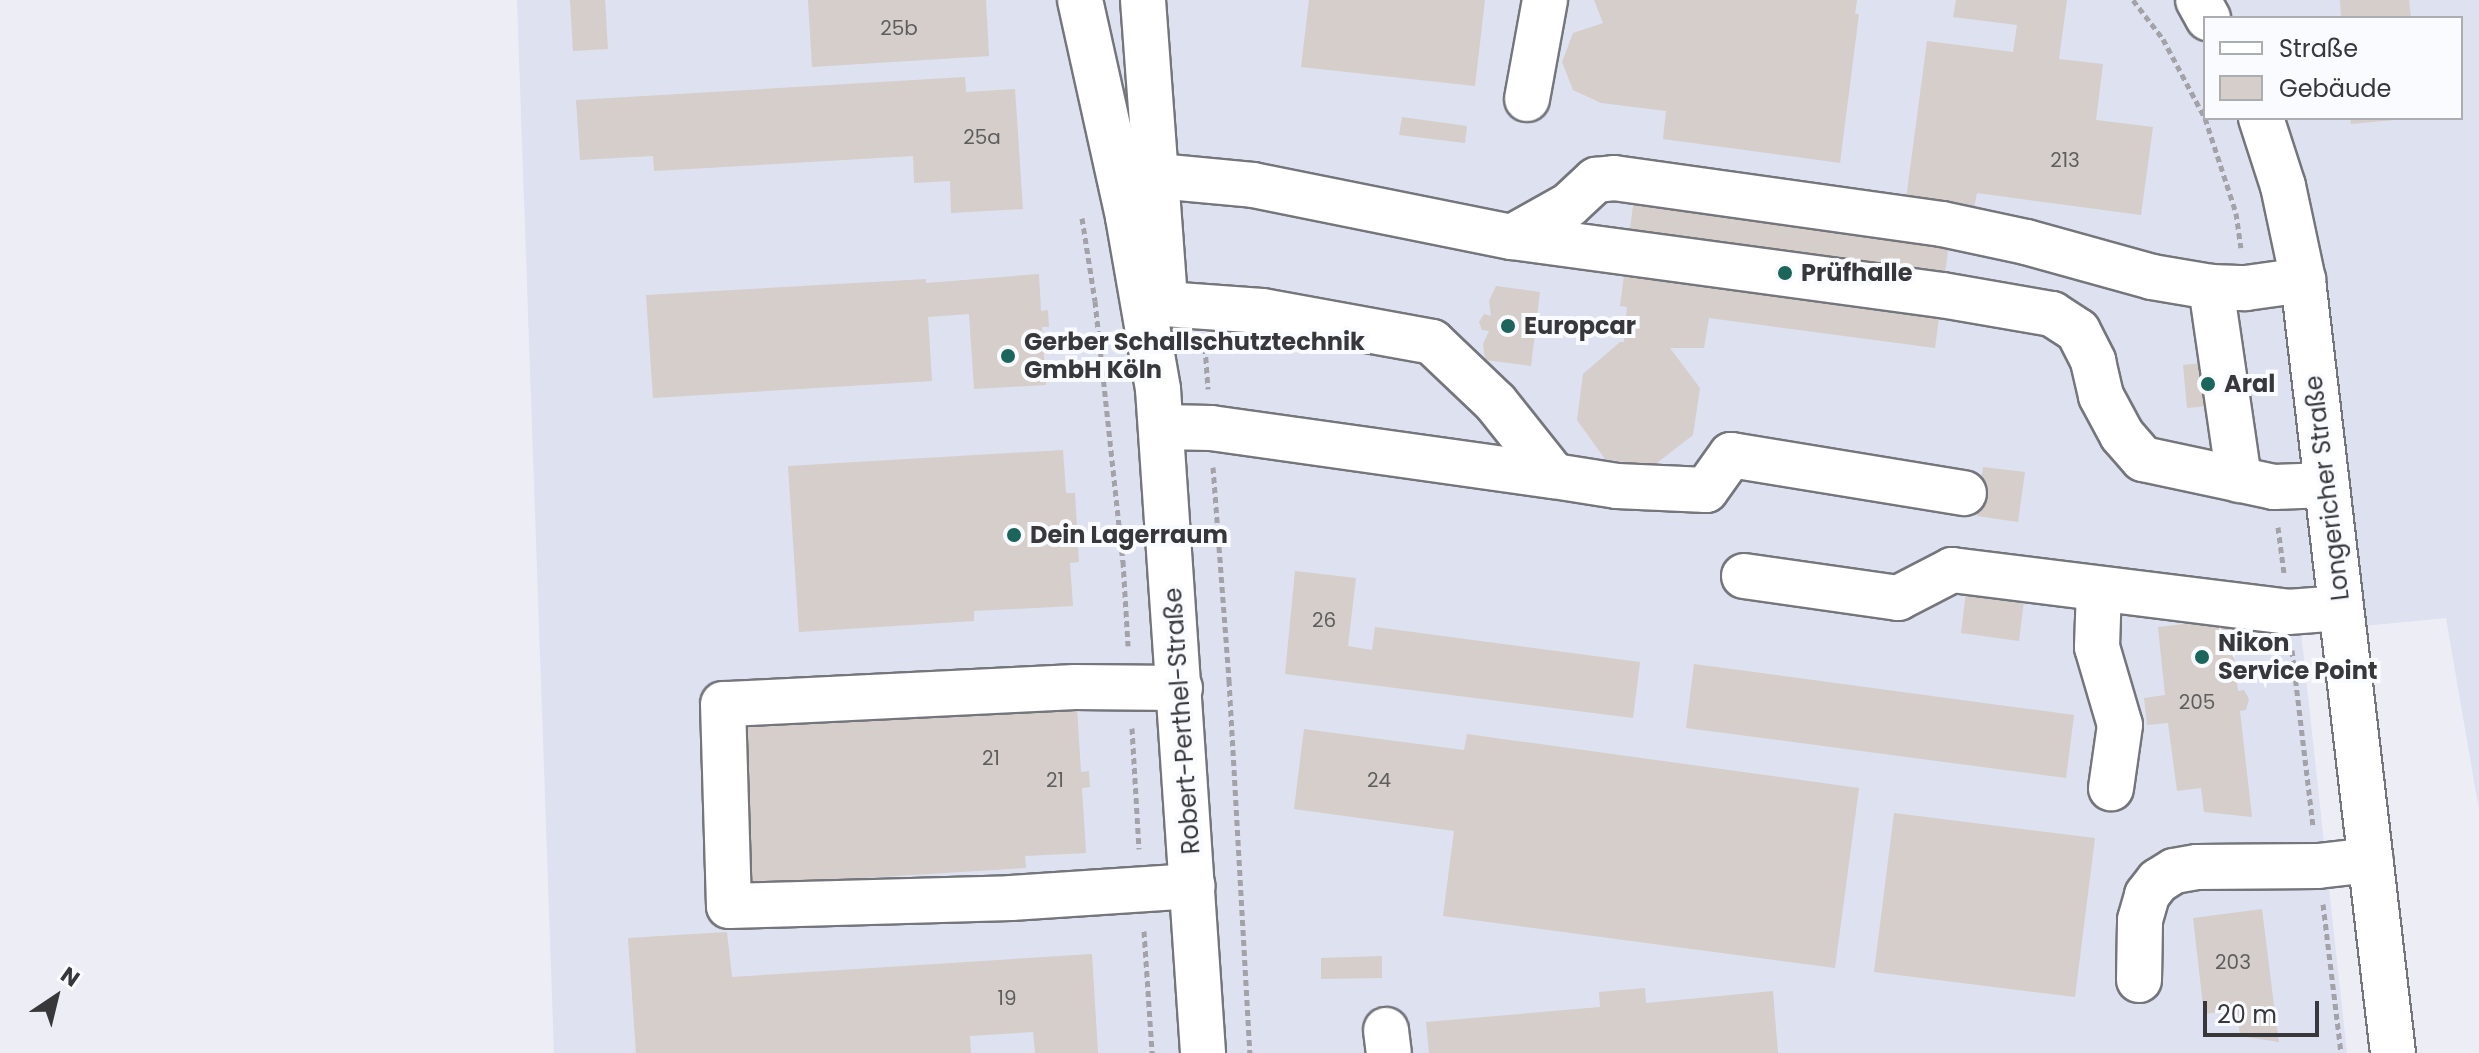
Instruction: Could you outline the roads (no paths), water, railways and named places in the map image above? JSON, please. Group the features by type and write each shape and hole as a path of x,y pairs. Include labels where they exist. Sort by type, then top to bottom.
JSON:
{"street":[{"name":"Robert-Perthel-Straße","path":"1080,0 1128,217 1160,408 1203,1053"},
{"name":"Robert-Perthel-Straße","path":"1143,0 1158,176 1184,305 1160,408"},
{"path":"1527,99 1545,0"},
{"name":"Longericher Straße","path":"2262,120 2283,186 2303,280 2393,1053"},
{"path":"1158,176 1253,185 1512,237 1942,295 2052,314 2078,331 2093,361 2101,396 2122,435 2143,459 2274,487 2327,485"},
{"path":"1512,237 1569,205 1596,180 1614,178 1942,224 2026,242 2152,277 2211,287 2246,288 2303,280"},
{"path":"2211,287 2239,480"},
{"path":"1184,305 1262,311 1432,342 1496,403 1554,476"},
{"path":"1160,408 1211,428 1617,486 1706,490 1731,455 1964,493"},
{"path":"1744,576 1898,598 1952,570 2288,612 2341,608"},
{"path":"2099,589 2097,647 2120,725 2111,788"},
{"path":"1180,688 1130,686 723,704 729,906 1011,898 1141,886 1193,886"},
{"path":"2139,980 2140,920 2147,895 2158,881 2174,871 2197,867 2318,866 2371,860"}],"place":[{"name":"Prüfhalle","path":"1785,273"},
{"name":"Europcar","path":"1508,326"},
{"name":"Gerber Schallschutztechnik GmbH Köln","path":"1008,356"},
{"name":"Aral","path":"2208,384"},
{"name":"Dein Lagerraum","path":"1014,535"},
{"name":"Nikon Service Point","path":"2202,657"}]}
